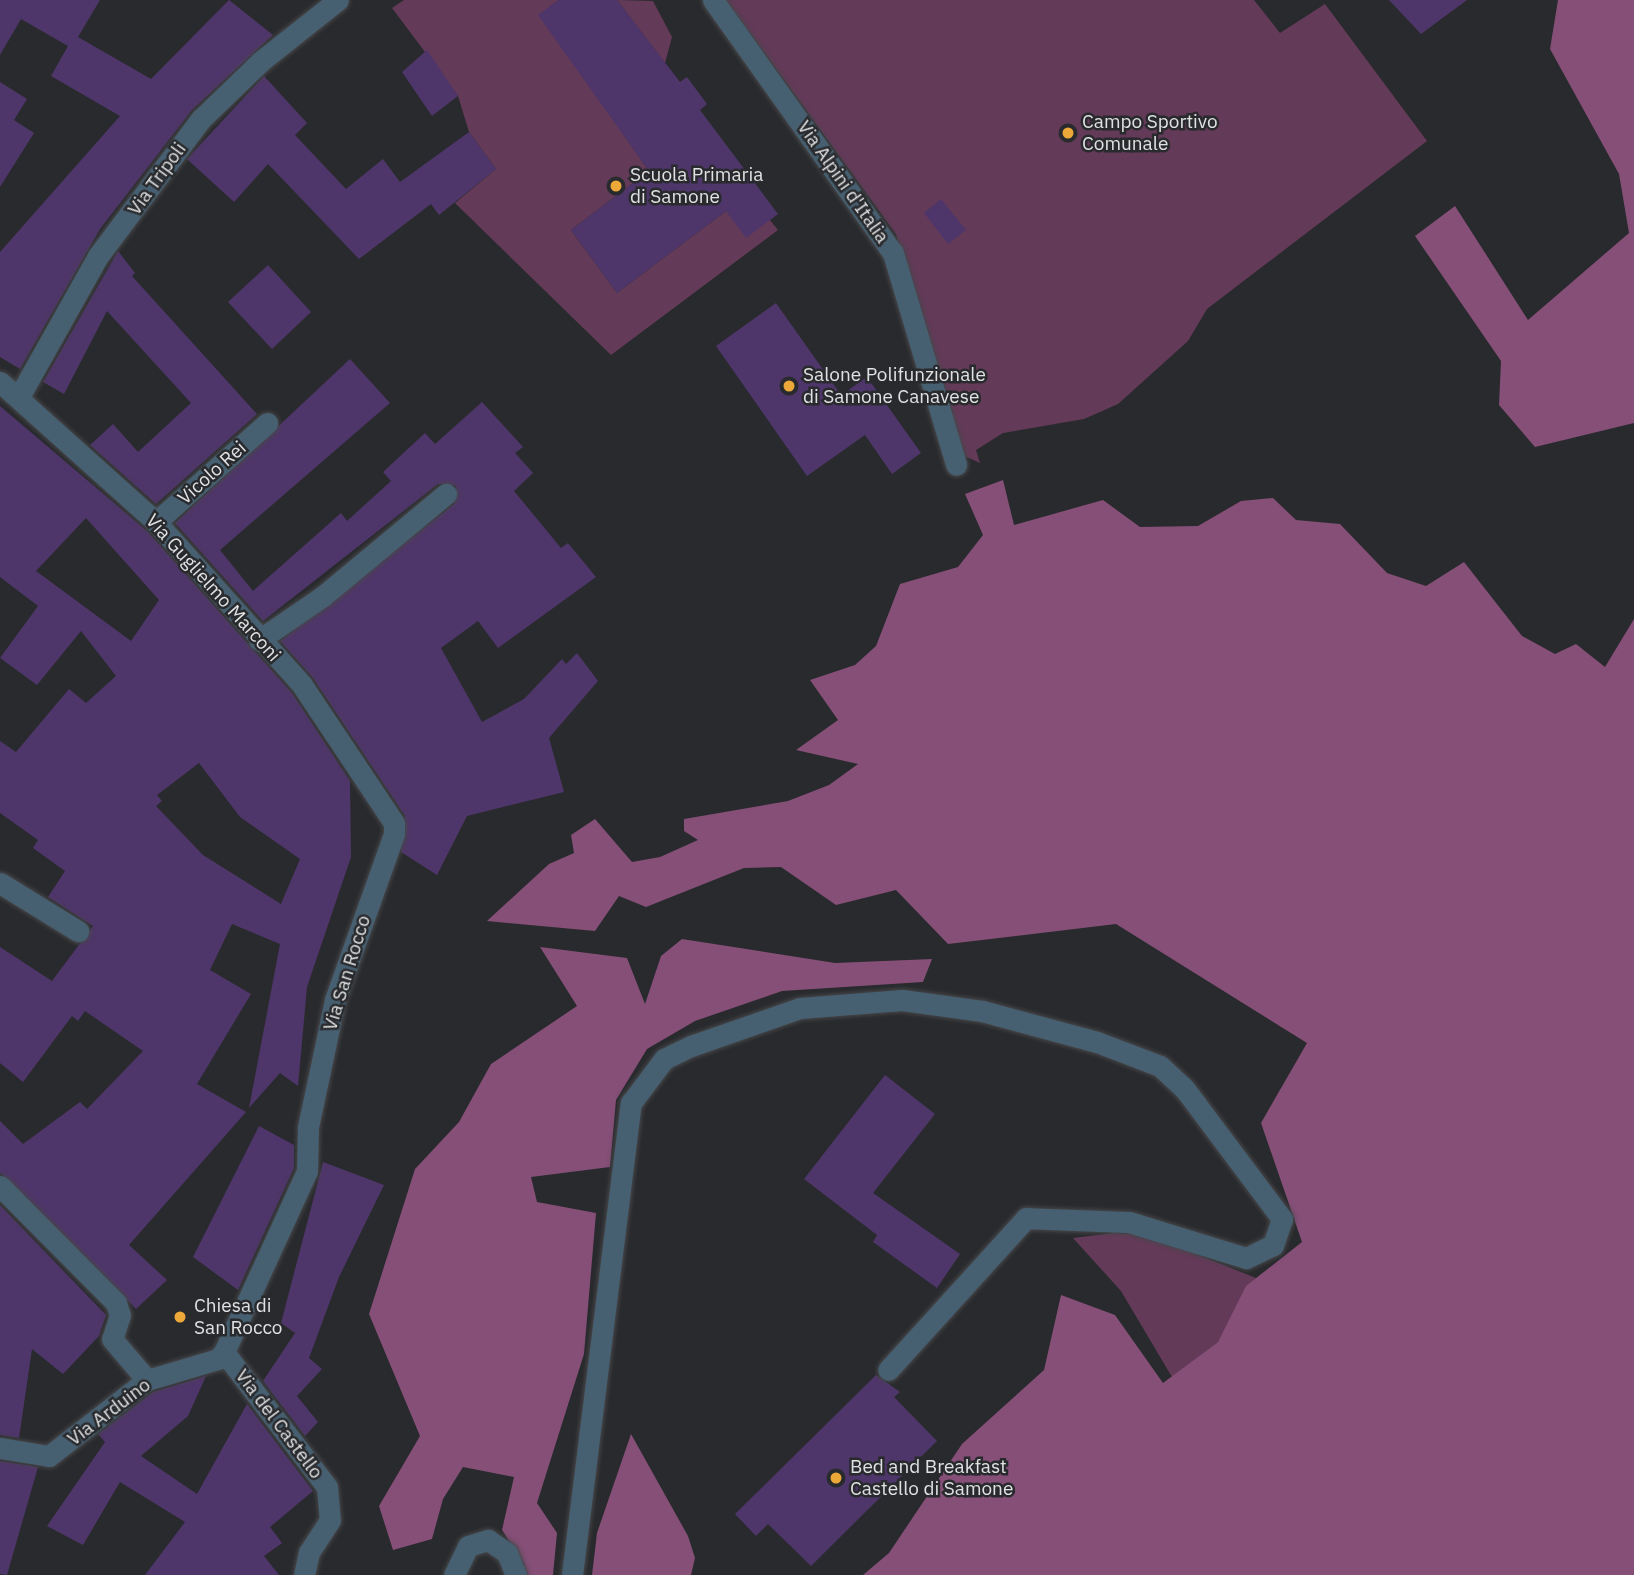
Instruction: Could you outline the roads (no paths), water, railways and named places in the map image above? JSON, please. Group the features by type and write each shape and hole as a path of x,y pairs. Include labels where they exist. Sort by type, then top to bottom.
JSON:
{"street":[{"name":"Via Tripoli","path":"20,395 98,256 193,130 261,61 338,0"},
{"name":"Via Alpini d'Italia","path":"713,0 893,253 956,465"},
{"name":"Via Guglielmo Marconi","path":"0,382 20,395 156,522 302,685 394,823"},
{"name":"Vicolo Rei","path":"156,522 267,423"},
{"path":"259,640 323,596 446,494"},
{"name":"Via San Rocco","path":"224,1352 307,1171 308,1127 335,1000 394,823"},
{"path":"0,883 78,931"},
{"path":"572,1575 631,1103 664,1059 691,1046 800,1008 902,1000 982,1012 1097,1042 1160,1066 1184,1088 1282,1219 1273,1245 1246,1258 1139,1224 1026,1218 888,1370"},
{"path":"0,1186 116,1303 120,1315 111,1339 147,1380"},
{"name":"Via Arduino","path":"0,1448 49,1456 147,1380 218,1359 224,1352"},
{"name":"Via del Castello","path":"224,1352 327,1487 330,1520 309,1552 304,1575"},
{"path":"454,1575 468,1546 488,1540 507,1553 516,1575"}],"place":[{"name":"Campo Sportivo Comunale","path":"1068,133"},
{"name":"Scuola Primaria di Samone","path":"616,186"},
{"name":"Salone Polifunzionale di Samone Canavese","path":"789,386"},
{"name":"Chiesa di San Rocco","path":"180,1317"},
{"name":"Bed and Breakfast Castello di Samone","path":"836,1478"}]}
